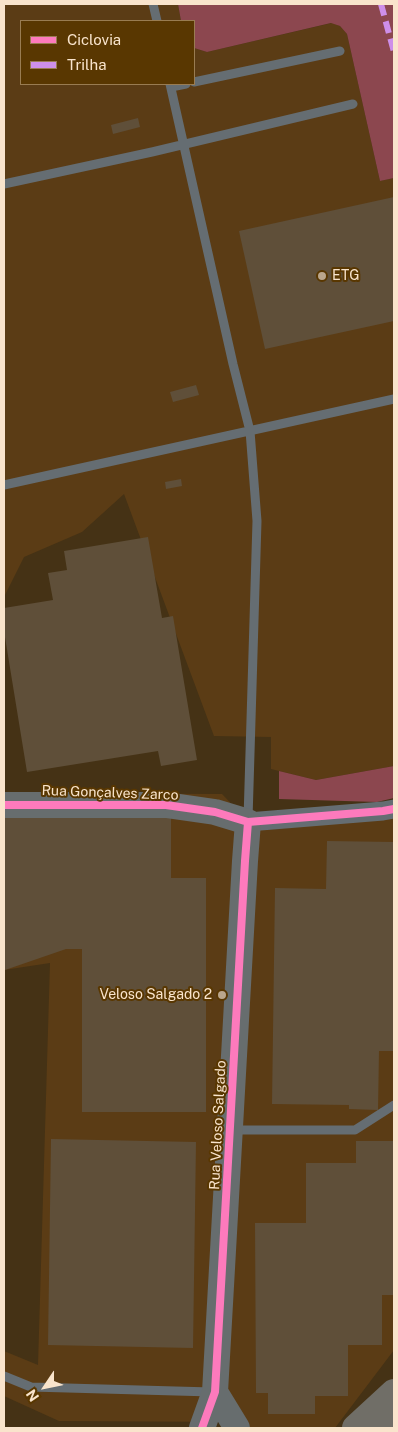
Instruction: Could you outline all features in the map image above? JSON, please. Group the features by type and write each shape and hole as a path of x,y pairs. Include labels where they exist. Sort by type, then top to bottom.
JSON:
{"highway":[{"path":"356,1428 394,1393"}],"street":[{"name":"Rua Gonçalves Zarco","path":"4,804 166,805 215,812 248,822 394,809"},
{"name":"Rua Veloso Salgado","path":"202,1428 215,1392 244,861 248,822"},
{"path":"215,1392 237,1428"}],"lane":[{"path":"153,4 156,20"},
{"path":"195,82 340,51"},
{"path":"171,85 250,431 257,521 248,822"},
{"path":"4,184 353,104"},
{"path":"4,485 394,400"},
{"path":"230,1130 355,1130 394,1105"},
{"path":"4,1376 31,1387 215,1392"}],"shaded area":[{"path":"4,4 178,4 181,20 20,20 20,85 195,85 195,48 207,52 332,23 340,26 347,34 380,181 394,178 394,766 316,780 271,769 271,737 214,736 124,494 82,532 24,557 4,597"},
{"path":"178,4 394,4 394,178 380,181 347,34 340,26 331,23 207,52 195,48 195,20 181,20"},
{"path":"394,766 394,798 377,802 279,799 279,771 316,780"},
{"path":"4,793 222,794 249,822 394,809 394,1350 335,1428 248,1428 243,1422 59,1421 4,1396 4,1351 38,1365 50,963 4,970"}],"building":[{"path":"138,118 140,127 113,134 111,125"},
{"name":"ETG","path":"394,197 394,321 265,349 239,231"},
{"path":"196,385 199,395 173,402 170,392"},
{"path":"181,479 182,486 166,489 165,482"},
{"path":"148,537 162,618 173,616 197,760 161,766 158,751 27,772 4,631 4,608 53,600 48,573 67,570 64,551"},
{"path":"35,808 171,813 171,878 206,878 206,1112 82,1112 82,949 66,949 5,970 4,966 4,818"},
{"path":"327,841 394,842 394,1051 379,1051 378,1110 349,1109 349,1105 272,1104 275,888 326,889"},
{"path":"51,1139 196,1142 193,1348 48,1345"},
{"path":"356,1141 394,1141 394,1295 382,1295 382,1345 348,1345 348,1396 315,1396 315,1414 268,1414 268,1393 256,1393 255,1223 306,1223 306,1163 356,1163"}],"marked path":[{"path":"381,4 394,52"}],"cycle path":[{"path":"4,805 166,805 215,812 248,822 394,809"},
{"path":"202,1428 215,1392 248,822"}],"place":[{"name":"ETG","path":"322,276"},
{"name":"Veloso Salgado 2","path":"222,995"}]}
